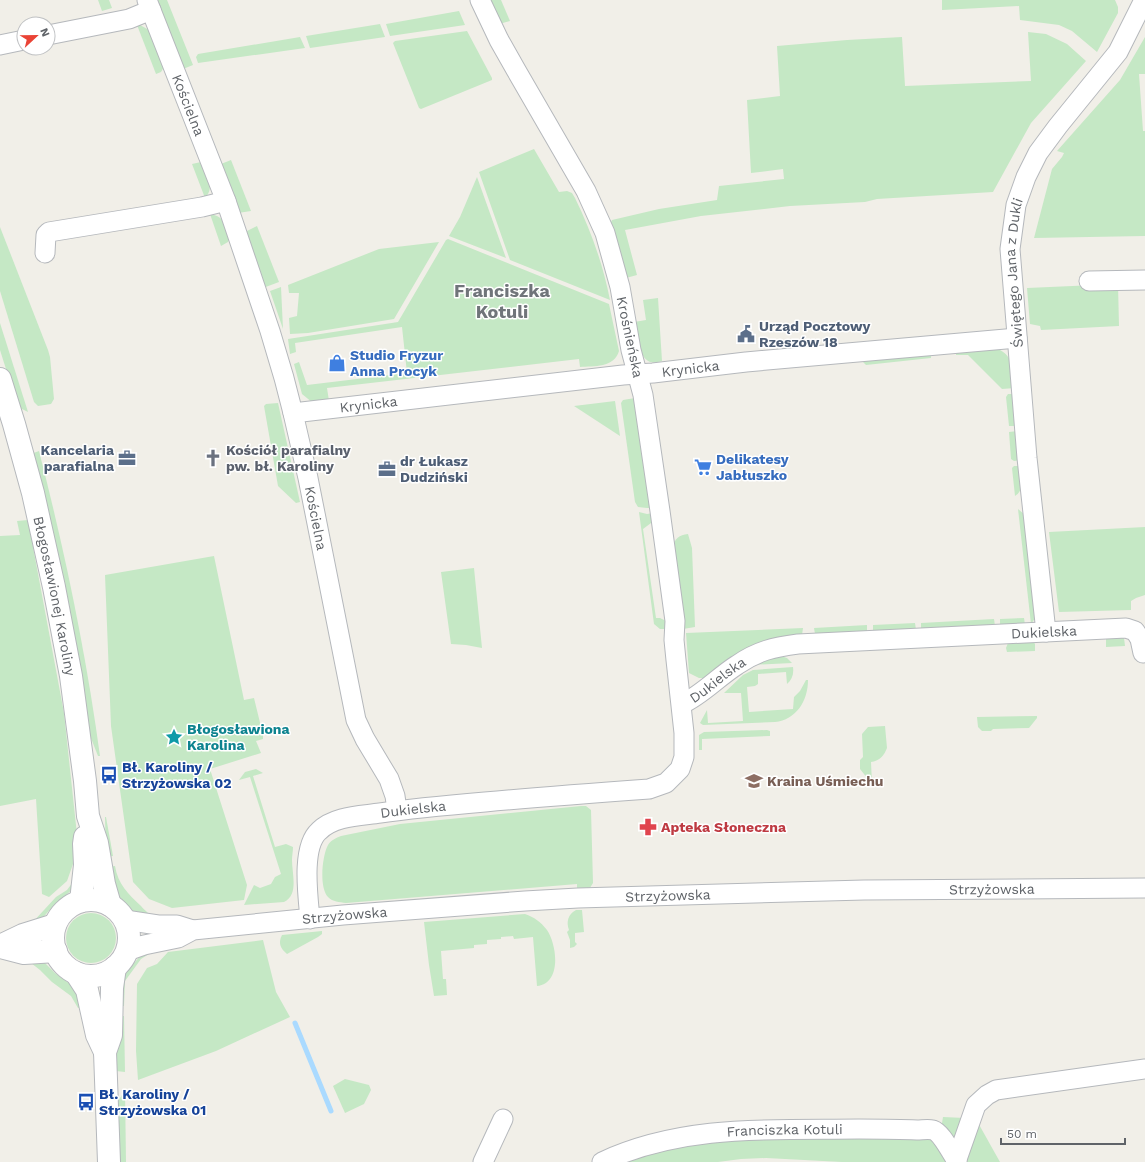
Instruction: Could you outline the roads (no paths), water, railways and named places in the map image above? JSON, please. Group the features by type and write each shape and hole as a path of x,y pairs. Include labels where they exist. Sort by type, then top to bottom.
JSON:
{"street":[{"name":"Krośnieńska","path":"480,0 499,40 585,189 605,234 620,287 631,350 644,400 675,621 675,646 682,704"},
{"name":"Świętego Jana z Dukli","path":"1046,632 1027,458 1010,250 1016,204 1038,153 1118,52 1144,0"},
{"name":"Kościelna","path":"56,33 129,19 149,5 226,201 270,331 294,414 356,720 365,739 389,779 395,796 397,810"},
{"path":"0,45 16,42"},
{"path":"44,253 46,235 49,232 202,207 226,201"},
{"path":"1089,281 1145,280"},
{"name":"Krynicka","path":"294,414 508,388 746,362 1018,338"},
{"name":"Błogosławionej Karoliny","path":"0,379 14,424 32,493 54,587 71,676 88,816 97,843 104,884 118,913"},
{"name":"Dukielska","path":"310,919 308,854 318,831 328,824 339,820 397,810 649,789 661,785 670,780 676,774 683,762 685,750 682,704 691,700 737,664 754,654 773,648 814,643 1126,628 1135,631 1140,638 1143,653"},
{"name":"Błogosławionej Karoliny","path":"81,902 86,865 84,844 88,816"},
{"name":"Strzyżowska","path":"121,959 144,945 178,938 193,930 525,901 590,897 864,890 1145,888"},
{"path":"109,1162 105,1052 111,1035 112,988 129,934 118,913 96,901 81,902 64,911 55,926 54,934 56,951 60,960 68,967 76,973 86,976 97,975 107,972 121,959"},
{"name":"Strzyżowska","path":"118,913 158,925 177,925 193,930"},
{"path":"0,947 23,935 55,926"},
{"path":"0,947 24,953 56,951"},
{"path":"76,973 87,990 97,1035 105,1052"},
{"name":"Franciszka Kotuli","path":"956,1162 976,1105 987,1095 996,1090 1145,1069"},
{"path":"483,1162 503,1119"},
{"name":"Franciszka Kotuli","path":"602,1162 643,1147 712,1132 748,1130 906,1129 933,1130 941,1136 956,1162"}],"waterway":[{"path":"295,1023 331,1111"}],"place":[{"name":"Urząd Pocztowy Rzeszów 18","path":"746,334"},
{"name":"Studio Fryzur Anna Procyk","path":"337,363"},
{"name":"Kancelaria parafialna","path":"127,458"},
{"name":"Kościół parafialny pw. bł. Karoliny","path":"213,458"},
{"name":"Delikatesy Jabłuszko","path":"703,467"},
{"name":"dr Łukasz Dudziński","path":"387,469"},
{"name":"Błogosławiona Karolina","path":"174,737"},
{"name":"Bł. Karoliny / Strzyżowska 02","path":"109,775"},
{"name":"Kraina Uśmiechu","path":"754,781"},
{"name":"Apteka Słoneczna","path":"648,827"},
{"name":"Bł. Karoliny / Strzyżowska 01","path":"86,1102"}],"district":[{"name":"Franciszka Kotuli","path":"502,300"}]}
